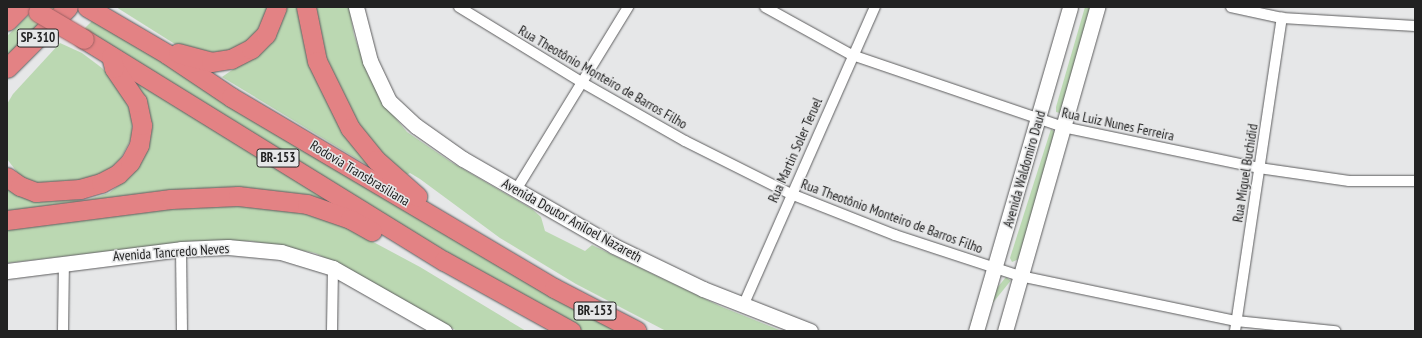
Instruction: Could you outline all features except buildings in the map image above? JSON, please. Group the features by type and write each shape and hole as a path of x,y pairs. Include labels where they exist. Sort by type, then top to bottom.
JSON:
{"highway":[{"name":"SP-310","path":"7,21 21,7"},
{"name":"BR-153","path":"31,7 444,261 571,331"},
{"name":"SP-310","path":"7,68 68,7"},
{"name":"Rodovia Transbrasiliana","path":"87,7 167,54 231,96 554,288 636,331"},
{"path":"167,54 180,53 190,58 211,62 231,59 251,49 266,34 277,7"},
{"path":"306,7 317,61 350,128 376,160 436,210 448,225"},
{"path":"7,177 20,186 36,192 80,189 101,183 118,174 130,162 139,145 142,125 137,102 114,68 112,56"},
{"path":"7,220 171,199 238,196 270,198 307,204 350,219 400,247 444,261"}],"main road":[{"name":"Avenida Doutor Aniloel Nazareth","path":"356,7 370,61 389,101 416,126 463,159 614,246 743,306 810,331"},
{"name":"Avenida Waldomiro Daud","path":"976,331 1039,120 1070,7"},
{"name":"Avenida Waldomiro Daud","path":"1005,331 1097,7"},
{"name":"Avenida Tancredo Neves","path":"7,271 181,249 228,247 281,252 333,268 444,331"}],"street":[{"name":"Rua Theotônio Monteiro de Barros Filho","path":"459,7 583,83 684,141 790,194 895,235 1020,276 1236,326 1334,331"},
{"path":"516,190 583,83 628,7"},
{"name":"Rua Luiz Nunes Ferreira","path":"765,7 852,55 1063,128 1259,168 1349,181 1415,181"},
{"name":"Rua Martin Soler Teruel","path":"743,306 790,194 875,7"},
{"path":"1231,7 1282,18 1415,26"},
{"name":"Rua Miguel Buchidid","path":"1236,326 1282,18"},
{"path":"181,249 182,331"},
{"path":"63,331 64,263"},
{"path":"332,331 333,268"}],"green space":[{"path":"37,7 57,7 7,58 7,36"},
{"path":"116,7 270,7 252,40 233,52 208,57 178,46"},
{"path":"284,7 302,7 377,171 222,77 265,47 277,33"},
{"path":"311,7 349,7 354,35 368,75 384,104 407,132 451,162 532,209 541,217 545,231 585,251 592,245 722,307 782,331 666,331 576,284 500,238 420,179 410,173 406,175 380,153 336,95"},
{"path":"1085,7 1092,7 1060,113 1056,112 1056,107"},
{"path":"94,19 618,331 583,331 529,302 87,34 85,28"},
{"path":"60,43 82,53 102,68 120,87 132,116 132,137 121,158 105,174 89,181 38,184 20,176 7,159 7,104 13,94"},
{"path":"137,83 340,208 308,201 7,216 7,188 83,201 109,193 133,174 149,140 148,111"},
{"path":"1051,129 1056,133 1019,259 1012,262 1010,258"},
{"path":"238,201 308,213 336,222 420,267 526,331 457,331 348,269 315,253 251,241 196,241 7,263 7,228"},
{"path":"1006,277 1011,281 975,324 971,321"}]}
